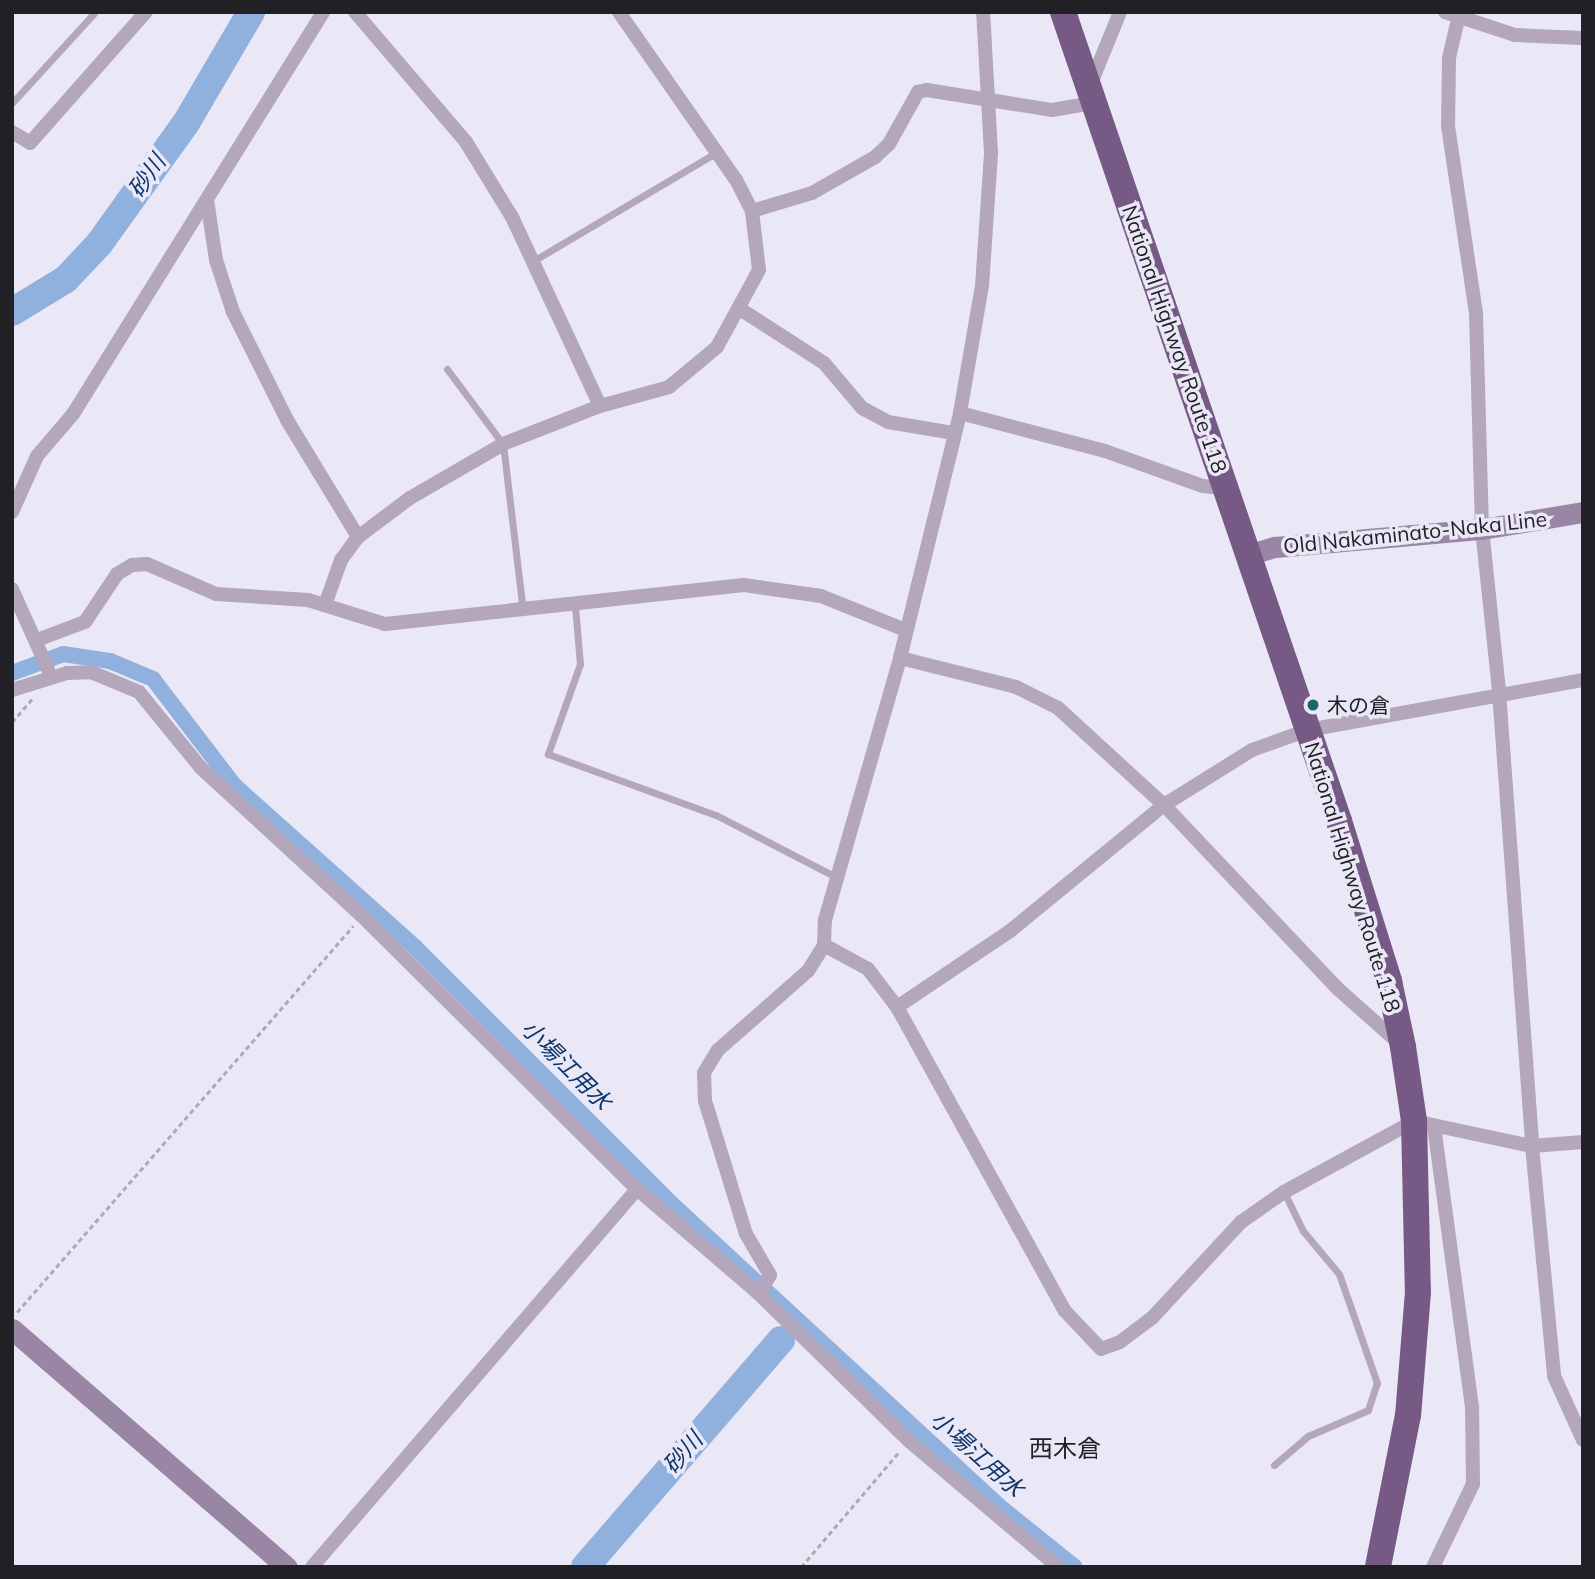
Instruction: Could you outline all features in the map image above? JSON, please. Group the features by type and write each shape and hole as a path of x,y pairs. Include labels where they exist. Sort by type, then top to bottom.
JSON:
{"highway":[{"name":"National Highway Route 118","path":"1063,12 1227,489 1376,936 1424,1124 1420,1239 1408,1415 1378,1567"}],"street":[{"path":"12,132 30,143 146,12"},
{"path":"12,512 37,456 73,414 323,12"},
{"path":"355,12 458,131 512,217 600,406"},
{"path":"325,605 341,560 358,537 410,498 503,444 600,406 669,387 717,347 740,309 759,270 752,211 718,152 619,12"},
{"path":"765,1286 765,1260 746,1234 705,1101 704,1073 718,1050 808,971 824,945 825,920 901,658 905,630 937,517 960,413 988,229 991,153 983,12"},
{"path":"752,211 812,193 875,158 889,144 918,92 927,90 1052,110 1089,92 1120,12"},
{"path":"1583,38 1543,40 1452,15 1448,126 1476,313 1482,528 1499,692 1532,1146 1554,1376 1583,1440"},
{"path":"208,200 216,260 233,313 287,420 358,537"},
{"path":"740,309 824,362 862,408 888,422 954,433"},
{"path":"960,413 1105,451 1203,486 1227,489"},
{"name":"Old Nakaminato-Naka Line","path":"1248,555 1275,547 1482,528 1583,512"},
{"path":"38,645 85,622 117,574 132,565 162,567 195,587 216,594 285,597 325,605 385,624 575,606 744,585 821,596 905,630"},
{"path":"12,589 48,669"},
{"path":"901,658 1042,697 1164,805 1338,988 1403,1047"},
{"path":"12,690 67,673 91,672 139,692 201,768 362,916 637,1189 765,1286 909,1441 1058,1567"},
{"path":"897,1007 1010,930 1164,805 1252,751 1308,730 1499,692 1583,680"},
{"path":"824,945 868,969 897,1007 1065,1311 1101,1349 1120,1342 1152,1318 1241,1222 1284,1192 1424,1124 1532,1146 1583,1142"},
{"path":"1424,1124 1472,1407 1473,1484 1433,1567"},
{"path":"312,1567 637,1189"},
{"path":"12,1329 287,1567"}],"lane":[{"path":"12,103 95,12"},
{"path":"532,261 718,152"},
{"path":"447,369 503,444 523,611"},
{"path":"575,606 580,664 548,754 716,815 839,879"},
{"path":"1274,1465 1308,1436 1368,1409 1377,1383 1339,1274 1303,1231 1284,1192"}],"path":[{"path":"12,1318 362,916"},
{"path":"801,1567 909,1441"}],"waterway":[{"name":"砂川","path":"12,312 66,279 99,244 186,123 251,12"},
{"name":"小場江用水","path":"12,673 63,654 110,661 153,679 234,785 415,947 674,1206 999,1506 1075,1567"},
{"name":"砂川","path":"585,1567 781,1340"}],"place":[{"name":"木の倉","path":"1313,705"}],"district":[{"name":"西木倉","path":"1065,1449"}]}
